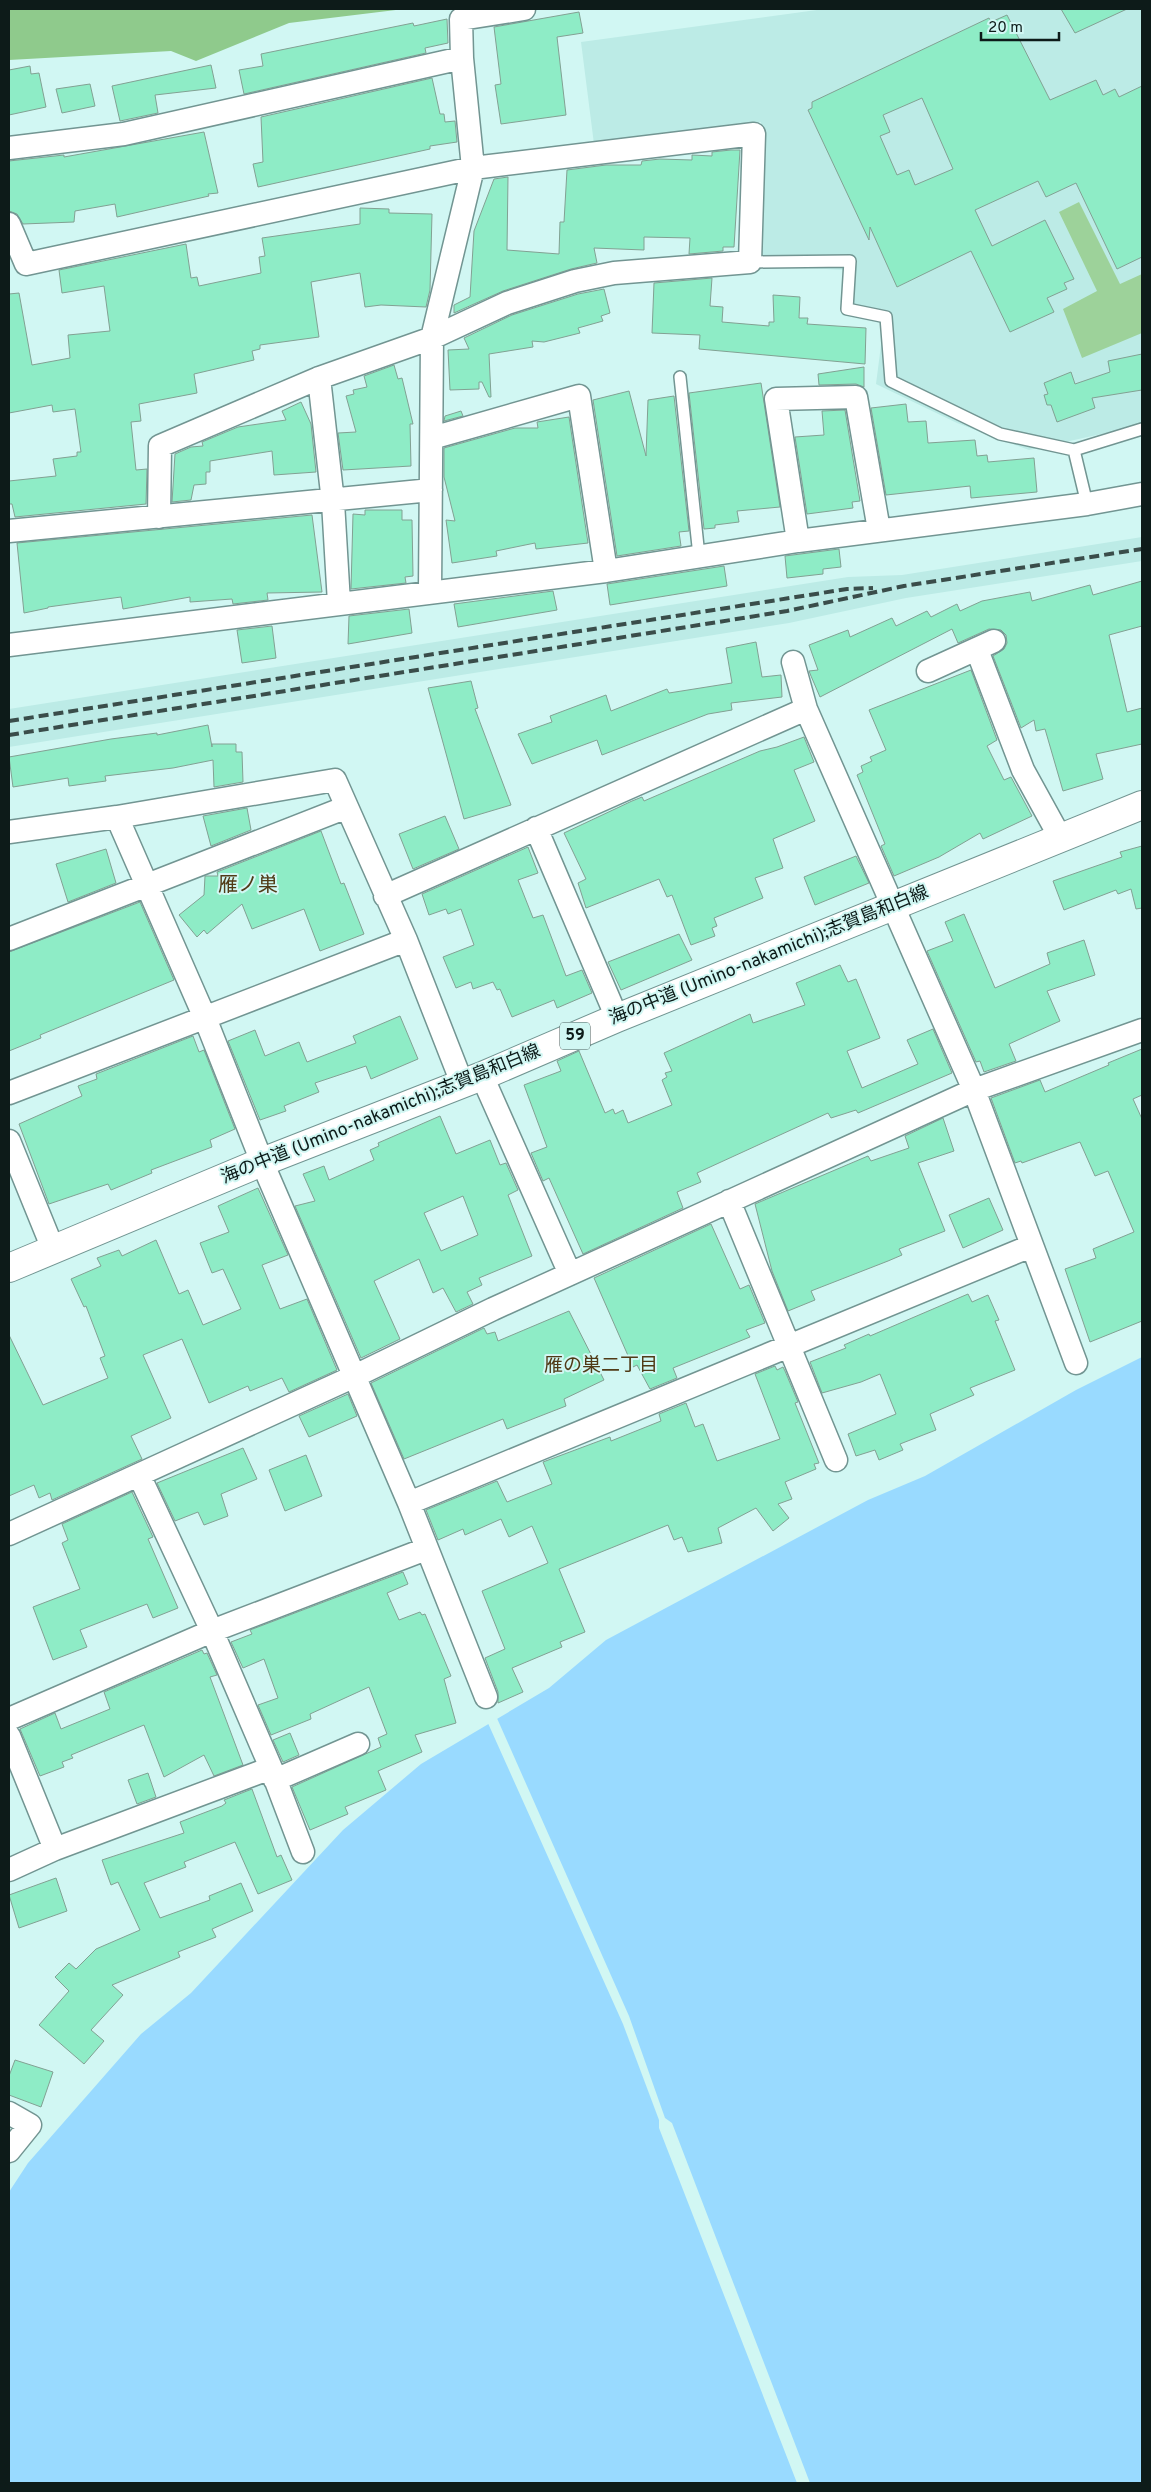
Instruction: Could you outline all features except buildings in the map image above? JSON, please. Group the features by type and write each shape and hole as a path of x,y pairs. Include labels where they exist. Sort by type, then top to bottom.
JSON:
{"main road":[{"name":"海の中道 (Umino-nakamichi);志賀島和白線","path":"9,1268 262,1162 472,1080 894,904 1061,839 1142,805"}],"street":[{"path":"430,592 432,338 473,168 462,58 461,19 524,9"},
{"path":"9,148 124,134 462,58"},
{"path":"9,224 26,264 473,168 754,134 750,262 614,273 575,281 507,303 432,338 319,378 160,446 159,517"},
{"path":"319,378 333,502 339,603"},
{"path":"432,438 579,396 606,570"},
{"path":"798,541 776,399 856,397 879,530"},
{"path":"9,531 208,511 333,502 432,490"},
{"path":"9,645 606,570 798,541 1087,504 1142,494"},
{"path":"928,671 985,645 1023,770 1061,839"},
{"path":"793,662 806,709 894,904 974,1090 1076,1363"},
{"path":"385,896 806,709"},
{"path":"9,832 117,817 335,780 385,896 472,1080 570,1274"},
{"path":"9,939 347,807"},
{"path":"117,817 206,1018 262,1162 409,1503 486,1697"},
{"path":"536,828 617,1018"},
{"path":"9,1093 406,940"},
{"path":"9,1534 355,1376 570,1274 974,1090 1142,1030"},
{"path":"9,1141 53,1250"},
{"path":"729,1201 836,1460"},
{"path":"409,1503 1031,1246"},
{"path":"139,1475 212,1631 273,1774 303,1852"},
{"path":"9,1719 212,1631 426,1549"},
{"path":"9,1736 55,1849"},
{"path":"9,1870 55,1849 358,1744"},
{"path":"9,2113 30,2125 9,2151"}],"lane":[{"path":"750,262 850,261 847,309 886,317 892,381 1000,434 1074,450 1142,429"},
{"path":"680,377 699,556"},
{"path":"1074,450 1087,504"}],"shaded area":[{"path":"824,9 1142,9 1142,425 1029,450 957,423 876,384 884,322 842,315 844,270 755,265 761,122 594,144 581,42"},
{"path":"1142,537 1142,561 906,598 789,623 9,747 9,709 848,577 902,575"},
{"path":"1142,1357 1142,2483 9,2483 9,2192 28,2163 141,2034 191,1993 343,1830 421,1764 549,1688 606,1640 868,1500 925,1476 1076,1390"}],"green space":[{"path":"9,9 404,9 289,23 196,61 171,51 9,60"},
{"path":"1079,202 1120,284 1142,274 1142,333 1082,358 1063,309 1097,291 1059,212"}],"pier":[{"path":"496,1716 629,2016 665,2118 672,2123 810,2483 797,2483 659,2128 659,2120 623,2024 487,1721"}],"railway":[{"path":"9,735 787,611 904,586 1142,549"},
{"path":"9,721 847,589 873,588"}],"district":[{"name":"雁ノ巣","path":"248,886"},
{"name":"雁の巣二丁目","path":"601,1366"}]}
